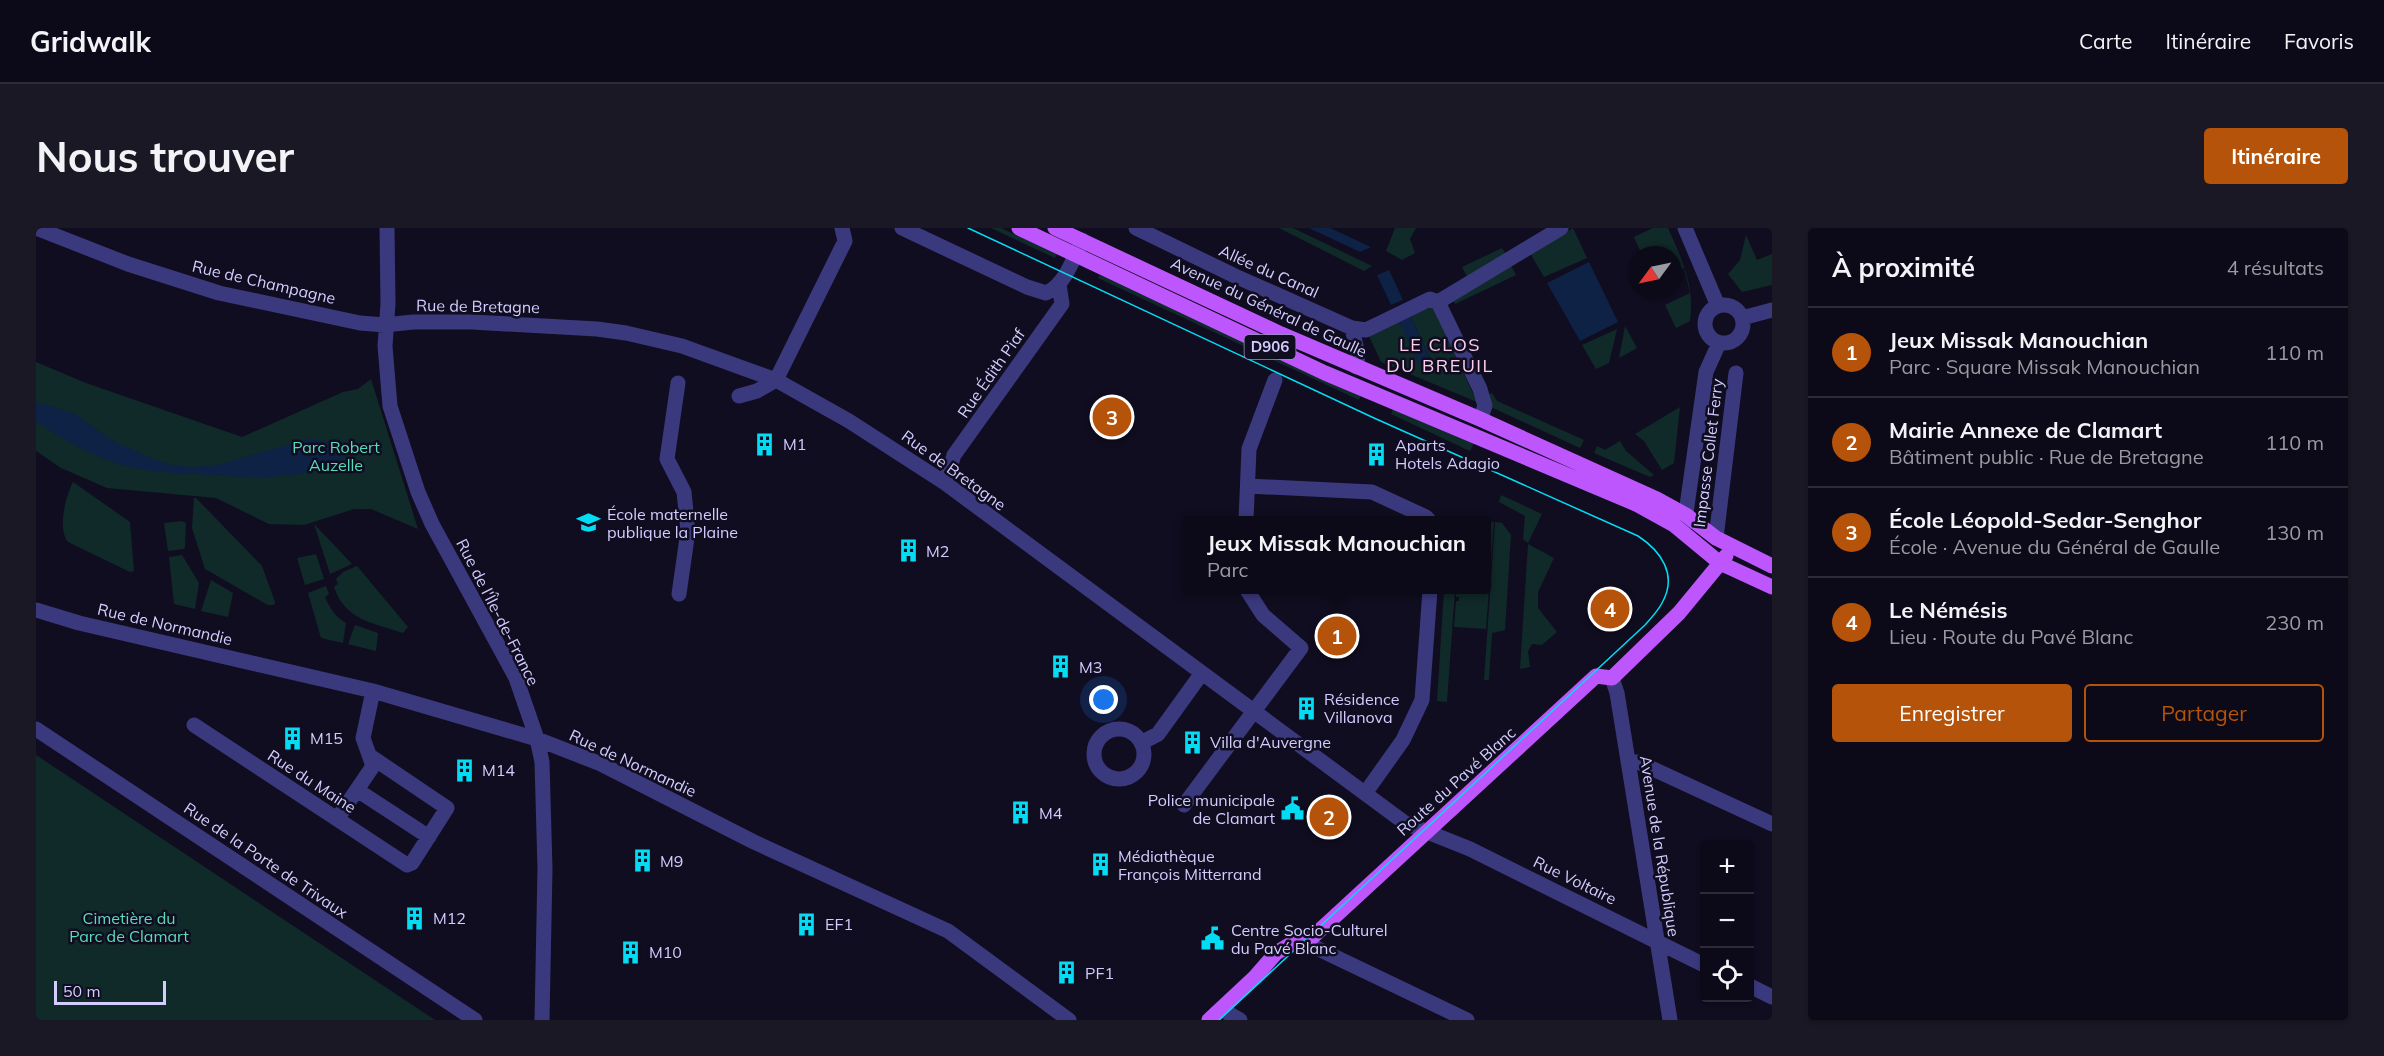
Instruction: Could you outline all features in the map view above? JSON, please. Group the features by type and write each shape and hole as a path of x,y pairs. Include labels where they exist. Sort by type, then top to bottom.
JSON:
{"main road":[{"name":"D906","path":"1019,228 1325,373 1636,504 1683,532 1720,563"},
{"name":"Avenue du Général de Gaulle","path":"1055,228 1356,367 1480,419 1657,499 1686,515 1716,538 1772,567"},
{"path":"1733,548 1720,563 1772,587"},
{"name":"Route du Pavé Blanc","path":"1209,1020 1255,977 1276,953 1291,944 1306,944 1596,676 1612,678 1679,613 1720,563"}],"street":[{"name":"Rue de l'Île-de-France","path":"387,228 388,304 385,325 390,406 418,492 432,524 516,678 537,739 542,762 545,869 542,1020"},
{"path":"739,396 757,391 779,374 845,241 842,228"},
{"path":"902,228 1027,287 1046,293 1054,290 1059,284 1082,240"},
{"name":"Allée du Canal","path":"1136,228 1235,276 1352,328"},
{"path":"1438,302 1561,228"},
{"path":"1685,228 1718,306"},
{"name":"Rue de Champagne","path":"40,233 219,293 360,323 385,325"},
{"name":"Rue Édith Piaf","path":"945,483 954,455 1062,304 1059,284"},
{"path":"1356,367 1358,355 1352,328 1366,330 1430,299 1438,302 1480,389 1485,406 1480,419"},
{"path":"1718,306 1730,306 1740,312 1742,318 1744,324 1740,335 1731,342 1719,343 1710,336 1705,325 1708,313 1718,306"},
{"path":"1742,318 1772,310"},
{"name":"Rue de Bretagne","path":"385,325 413,322 472,322 607,330 682,346 779,374 945,483 1405,823 1427,832"},
{"path":"1683,532 1706,372 1719,343"},
{"name":"Impasse Collet Ferry","path":"1716,538 1736,373"},
{"path":"1246,516 1249,449 1275,380"},
{"path":"678,383 667,459 684,492 688,531 679,594"},
{"path":"1248,486 1372,492 1424,516"},
{"path":"1184,805 1301,648 1263,615 1250,594"},
{"path":"1366,792 1403,740 1422,700 1430,594"},
{"name":"Rue de Normandie","path":"36,610 80,623 373,691 537,739 601,764 754,842 948,931 1069,1020"},
{"path":"1141,743 1158,734 1202,674"},
{"name":"Avenue de la République","path":"1612,678 1617,693 1670,1020"},
{"path":"338,819 373,766 363,738 373,691"},
{"name":"Rue du Maine","path":"194,725 407,865 412,864 429,837"},
{"name":"Rue de la Porte de Trivaux","path":"36,729 475,1020"},
{"path":"357,790 429,837 446,811 445,805 370,756"},
{"path":"1628,762 1638,762 1772,824"},
{"name":"Rue Voltaire","path":"1427,832 1582,903 1700,963"},
{"path":"1306,944 1467,1020"},
{"path":"1754,988 1772,997"},
{"path":"1221,1009 1240,1020"}],"green space":[{"path":"991,228 1001,228 1057,254 1055,258"},
{"path":"1279,228 1293,228 1372,266 1364,271"},
{"path":"1395,228 1416,228 1410,239 1415,253 1402,260 1386,251"},
{"path":"1573,228 1587,258 1544,277 1530,253"},
{"path":"1653,228 1668,228 1675,246 1638,246 1634,237"},
{"path":"1746,235 1757,260 1772,254 1772,285 1742,292 1728,274 1740,260"},
{"path":"1502,248 1507,256 1469,280 1462,267"},
{"path":"1682,262 1686,273 1689,284 1691,296 1690,321 1676,328 1665,305 1675,300 1682,300 1682,297 1690,293 1684,268 1682,269"},
{"path":"1511,265 1516,275 1455,304 1452,299"},
{"path":"1100,275 1361,395 1359,400 1098,278"},
{"path":"1433,307 1477,402 1381,362 1369,336 1398,320 1431,360 1410,315"},
{"path":"1625,326 1637,348 1619,358"},
{"path":"1617,329 1609,363 1596,369 1582,345"},
{"name":"Parc Robert Auzelle","path":"36,362 86,383 242,437 343,392 358,389 371,379 418,529 371,509 354,509 304,525 269,524 216,498 107,488 61,468 36,451"},
{"path":"1492,393 1497,401 1584,440 1580,448 1493,408 1486,396"},
{"path":"1680,407 1674,463 1662,470 1644,441 1635,434"},
{"path":"1393,409 1474,443 1470,451 1391,414"},
{"path":"1620,441 1626,451 1654,475 1650,477 1594,453 1597,446 1605,450"},
{"path":"73,482 130,522 134,571 130,572 68,542 63,529 63,521 65,503"},
{"path":"1501,495 1542,514 1528,543 1523,539 1525,516 1499,502"},
{"path":"194,498 262,566 275,602 274,605 268,605 205,569 192,528"},
{"path":"182,521 186,523 185,547 168,551 164,523"},
{"path":"1491,522 1494,522 1491,562"},
{"path":"1495,522 1502,523 1511,535 1505,630 1492,633 1489,680 1484,680 1491,594"},
{"path":"314,524 352,564 330,574"},
{"path":"1528,544 1554,558 1538,592 1538,608 1557,632 1542,645 1532,644 1528,651 1530,667 1520,669"},
{"path":"316,554 324,579 305,585 297,558"},
{"path":"182,555 199,583 195,609 174,604 169,557"},
{"path":"357,566 408,627 403,633 361,619 345,607 334,587 338,584 336,579 343,572"},
{"path":"211,580 233,593 228,617 201,611"},
{"path":"326,586 329,594 325,597 329,605 346,623 343,643 321,638 308,593"},
{"path":"1444,594 1455,594 1447,702 1437,701"},
{"path":"1456,594 1489,594 1486,629 1454,627 1456,601 1459,601 1459,597 1456,597"},
{"path":"1337,617 1349,622 1354,634 1349,646 1337,651 1325,646 1320,634 1325,622"},
{"path":"355,625 378,633 376,651 348,644"},
{"name":"Cimetière du Parc de Clamart","path":"36,755 435,1020 36,1020"}],"water":[{"path":"1309,228 1330,228 1371,247 1360,252"},
{"path":"1589,262 1618,322 1580,341 1547,283"},
{"path":"1389,270 1403,300 1391,305 1377,275"},
{"path":"1410,315 1431,360 1420,366 1398,320"},
{"path":"36,402 74,413 111,440 171,465 193,467 217,465 308,439 328,442 343,451 345,457 329,466 311,471 271,477 211,475 135,468 95,455 74,445 36,421"}],"tram line":[{"path":"968,228 1374,418 1638,536 1660,556 1668,573 1667,593 1645,625 1219,1020"}],"place":[{"name":"École Léopold-Sedar-Senghor","path":"1112,417"},
{"name":"M1","path":"765,444"},
{"name":"Aparts Hotels Adagio","path":"1377,454"},
{"name":"École maternelle publique la Plaine","path":"589,523"},
{"name":"M2","path":"908,551"},
{"name":"Le Némésis","path":"1610,609"},
{"name":"Jeux Missak Manouchian","path":"1337,636"},
{"name":"M3","path":"1061,667"},
{"name":"Résidence Villanova","path":"1306,708"},
{"name":"M15","path":"292,738"},
{"name":"Villa d'Auvergne","path":"1192,742"},
{"name":"M14","path":"464,770"},
{"name":"Police municipale de Clamart","path":"1293,809"},
{"name":"M4","path":"1021,813"},
{"name":"Mairie Annexe de Clamart","path":"1329,817"},
{"name":"M9","path":"642,861"},
{"name":"Médiathèque François Mitterrand","path":"1100,865"},
{"name":"M12","path":"415,918"},
{"name":"EF1","path":"807,924"},
{"name":"Centre Socio-Culturel du Pavé Blanc","path":"1213,939"},
{"name":"M10","path":"631,952"},
{"name":"PF1","path":"1067,973"}],"district":[{"name":"LE CLOS DU BREUIL","path":"1440,355"}]}
